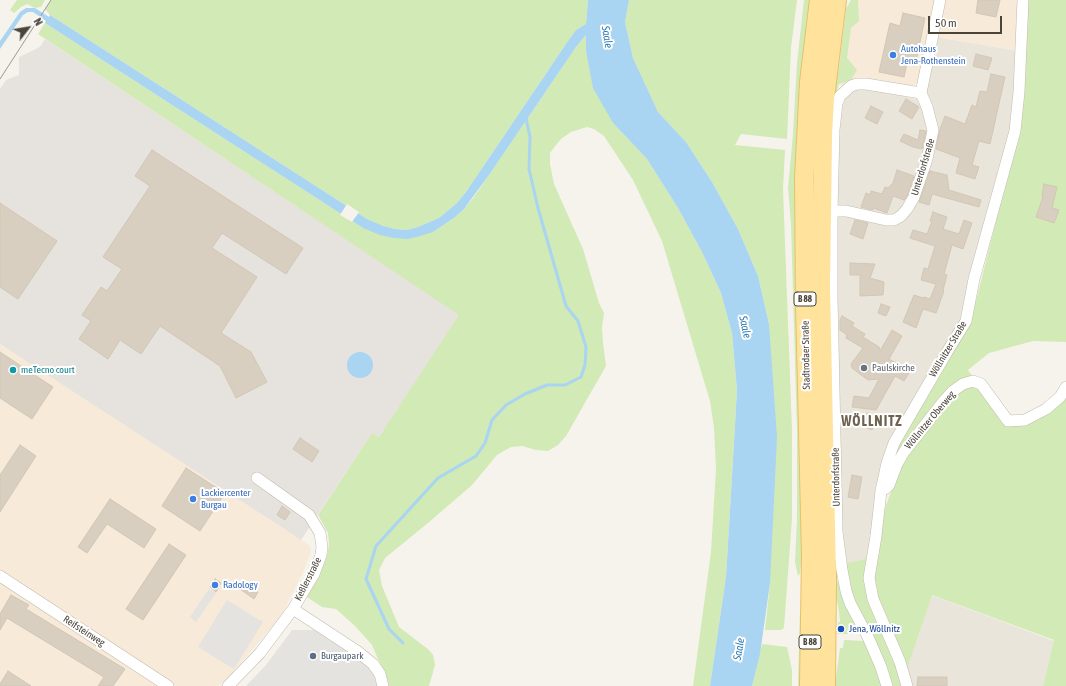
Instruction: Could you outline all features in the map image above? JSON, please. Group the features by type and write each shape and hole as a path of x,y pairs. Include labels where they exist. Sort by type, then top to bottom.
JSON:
{"main road":[{"name":"Stadtrodaer Straße","path":"809,686 811,556 805,303 804,178 809,82 819,0"},
{"name":"Stadtrodaer Straße","path":"826,686 828,577 821,286 822,208 825,98 837,0"}],"street":[{"path":"921,93 940,0"},
{"name":"Wöllnitzer Straße","path":"907,686 902,667 873,599 869,578 876,536 880,491 894,443 966,321 974,279 1015,131 1019,92 1023,0"},
{"name":"Unterdorfstraße","path":"832,211 894,220 908,209 914,197 927,158 933,130 927,107 921,93 861,84 851,86 840,96 837,103 834,130 832,211 832,297 837,532 846,591 850,603 868,637 881,667 887,686"},
{"name":"Wöllnitzer Oberweg","path":"880,491 889,485 897,464 904,452 943,402 953,391 963,384 973,381 980,384 1008,421 1025,420 1046,409 1060,397 1066,387"},
{"name":"Keßlerstraße","path":"228,686 260,652 293,609 318,564 322,547 322,539 309,514 257,478"},
{"name":"Reifsteinweg","path":"0,576 168,686"},
{"path":"293,609 357,651 373,664 380,674 383,686"}],"shaded area":[{"path":"851,0 938,0 920,79 917,83 908,87 844,87 836,81 846,9"},
{"path":"944,0 1021,0 1019,51 936,37"},
{"path":"936,37 1019,51 1014,118 963,317 906,416 869,556 862,560 844,563 834,326 839,136 844,99 858,89 869,88 923,101"},
{"path":"45,39 460,315 379,437 372,433 301,540 0,344 0,89 6,80 19,75 19,57 40,47"},
{"path":"0,344 310,546 311,552 303,572 281,616 229,677 218,686 0,686"},
{"path":"209,589 216,593 196,622 190,617"},
{"path":"931,595 1054,641 1043,686 910,686 906,672"},
{"path":"227,600 263,622 234,669 198,647"},
{"name":"Burgaupark","path":"292,630 315,630 362,661 372,670 378,686 246,686 266,665"}],"green space":[{"path":"17,0 45,0 41,7 35,8 27,4 14,13 10,10"},
{"path":"51,0 588,0 586,24 576,30 568,41 466,192 457,203 439,218 407,230 382,226 367,219 50,15 45,9"},
{"path":"629,0 797,0 791,48 787,139 741,134 735,145 785,150 783,189 792,431 792,518 784,628 781,630 765,630 770,583 769,324 758,276 738,229 712,182 686,142 658,112 633,58 625,22"},
{"path":"804,0 813,0 803,549 800,573 798,576 795,562 797,519 797,431 791,224 788,188 797,63"},
{"path":"851,0 858,0 859,21 851,28 847,58 857,70 851,80 839,84 834,99 829,181 834,490 836,541 840,570 834,580 833,586 827,273 828,149 831,99 839,69 846,9"},
{"path":"1026,0 1066,0 1066,342 1033,341 989,353 968,370 1005,424 1066,396 1066,686 1043,686 1054,640 932,595 906,672 879,603 874,585 875,560 884,511 893,486 888,483 897,444 950,355 970,325 1003,193"},
{"path":"45,23 363,228 433,232 454,218 474,197 576,47 586,35 586,51 613,123 647,159 678,208 702,252 721,293 732,333 737,390 726,577 710,686 693,686 711,552 716,469 714,428 710,401 662,241 633,180 604,136 594,129 587,127 571,132 561,139 550,153 550,164 554,184 583,249 599,303 604,313 602,328 606,366 566,436 558,445 548,451 536,450 522,446 511,447 497,455 472,485 385,558 379,570 382,586 399,627 429,650 433,655 435,665 429,686 389,686 385,672 372,645 355,626 336,609 322,607 307,597 323,566 327,556 329,544 328,533 318,515 372,433 379,437 459,315 38,34"},
{"path":"869,556 867,570 898,668 902,686 890,686 850,597 844,563 862,560"},
{"path":"839,577 863,634 838,634 838,622 840,622 835,588"},
{"path":"800,610 805,625 803,686 798,686"},
{"path":"844,640 865,641 883,686 835,686 840,648 843,648"},
{"path":"762,644 787,647 792,670 792,686 752,686"}],"water":[{"name":"Saale","path":"588,0 629,0 625,22 633,58 658,112 686,142 712,182 738,229 758,276 769,324 777,437 770,583 760,654 752,686 710,686 726,577 737,390 732,333 721,293 702,252 678,208 647,159 613,123 593,88 586,51 586,35 576,47 489,175 464,209 454,218 433,232 408,239 380,235 363,228 45,23 46,21 33,12 28,12 23,15 0,49 0,41 20,12 26,8 35,8 49,17 50,15 367,219 383,226 407,230 439,218 457,203 466,192 568,41 576,30 586,24"},
{"path":"360,352 369,356 373,365 369,374 360,378 351,374 347,365 351,356"}],"pier":[{"path":"347,204 359,212 352,222 340,215"}],"building":[{"path":"978,0 1000,0 996,17 976,13"},
{"path":"903,13 925,18 915,66 907,64 904,77 879,72 890,23 900,26"},
{"path":"976,54 992,58 988,70 973,66"},
{"path":"991,74 1005,77 990,144 979,141 972,165 979,167 975,179 956,173 960,158 936,149 940,129 945,116 965,124 972,105 976,107 980,91 987,92"},
{"path":"906,99 919,107 912,119 899,111"},
{"path":"871,106 883,112 877,124 865,118"},
{"path":"920,130 926,131 922,149 900,141 904,134 918,140"},
{"path":"152,150 303,248 286,274 222,233 212,248 257,277 221,333 251,352 267,382 236,398 220,366 160,326 141,354 120,340 108,359 79,339 91,321 82,315 101,287 107,291 122,269 103,257 150,186 135,176"},
{"path":"897,170 914,176 908,194 904,200 893,196 887,213 873,208 873,210 861,207 866,193 870,195 871,191 882,194 885,187 888,188 893,183"},
{"path":"930,171 947,175 949,190 981,200 979,207 932,194 929,205 919,202"},
{"path":"1044,184 1057,187 1052,208 1059,210 1054,223 1036,217 1043,197"},
{"path":"0,203 57,241 18,299 0,287"},
{"path":"933,212 947,217 943,229 959,234 964,220 972,223 963,249 952,245 944,274 947,275 944,291 936,313 923,309 916,328 903,322 914,295 930,299 936,284 921,280 924,268 928,269 935,246 910,238 913,230 927,234 932,221 930,221"},
{"path":"855,220 868,223 863,239 850,234"},
{"path":"850,263 875,264 870,278 884,282 883,295 860,296 860,275 850,275"},
{"path":"881,304 890,307 886,316 878,313"},
{"path":"842,316 854,323 852,326 865,334 863,337 879,347 880,351 892,330 902,336 889,359 903,367 902,369 909,373 904,381 895,376 876,410 852,407 854,396 869,398 879,379 868,380 852,368 851,364 863,348 846,338 847,335 840,330 840,320"},
{"name":"meTecno court","path":"0,352 53,387 32,419 0,398"},
{"path":"867,413 877,417 872,430 863,426"},
{"path":"300,438 319,451 312,462 293,449"},
{"path":"20,445 36,456 0,512 0,475"},
{"path":"186,468 225,493 200,531 162,506"},
{"path":"852,475 862,477 858,499 848,497"},
{"path":"110,499 156,529 144,548 107,524 87,553 78,547"},
{"path":"282,506 290,512 285,520 277,515"},
{"path":"169,544 186,555 143,620 126,609"},
{"path":"215,579 221,583 216,592 210,587"},
{"path":"244,583 258,592 254,599 240,589"},
{"path":"11,595 29,605 26,609 125,669 113,686 98,686 104,677 7,618 0,630 0,614"},
{"path":"8,671 31,686 0,686"},
{"path":"918,677 947,677 947,686 917,686"}],"waterway":[{"path":"403,643 389,629 366,579 376,546 438,478 476,456 485,443 492,420 506,405 525,394 547,385 565,385 581,377 585,365 586,347 578,321 566,306 538,208 529,169 530,137 526,118"}],"tram line":[{"path":"0,79 51,0"}],"place":[{"name":"Autohaus Jena-Rothenstein","path":"893,55"},
{"name":"Paulskirche","path":"864,368"},
{"name":"meTecno court","path":"13,370"},
{"name":"Lackiercenter Burgau","path":"193,499"},
{"name":"Radology","path":"215,585"},
{"name":"Jena, Wöllnitz","path":"841,629"},
{"name":"Burgaupark","path":"313,656"}],"district":[{"name":"WÖLLNITZ","path":"872,422"}]}
